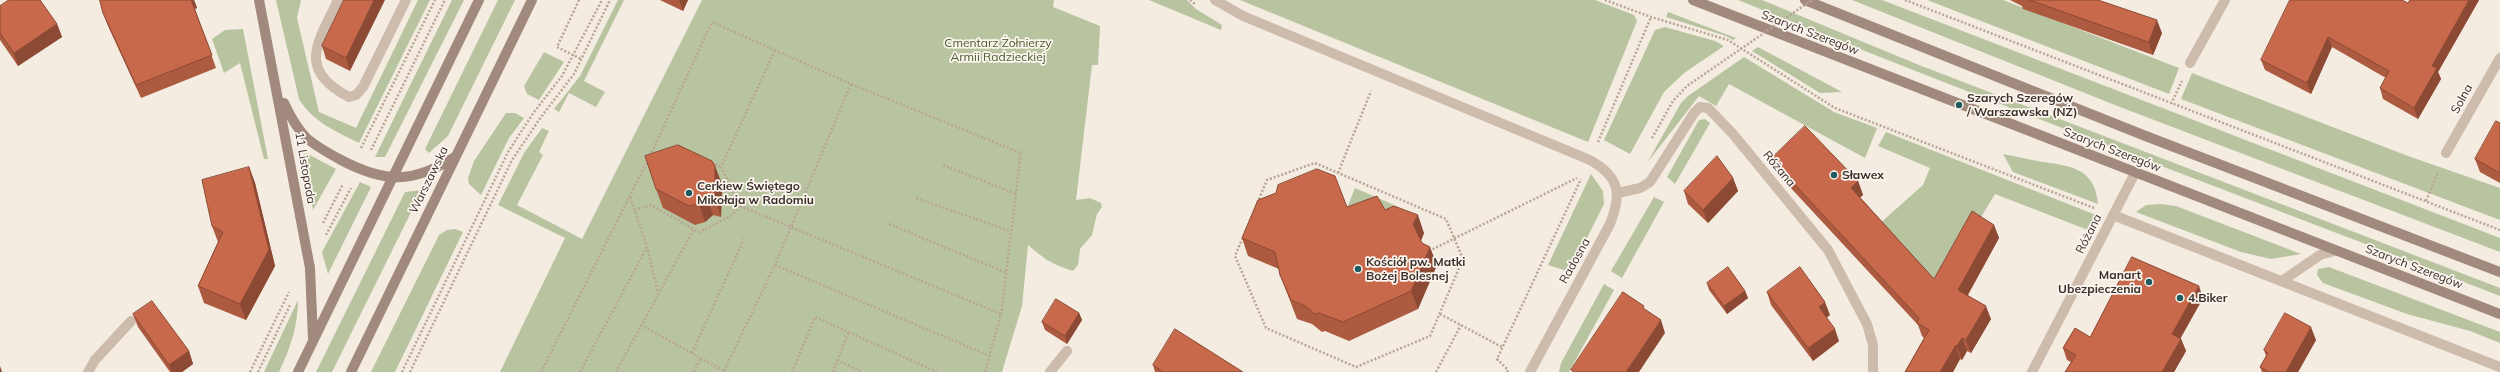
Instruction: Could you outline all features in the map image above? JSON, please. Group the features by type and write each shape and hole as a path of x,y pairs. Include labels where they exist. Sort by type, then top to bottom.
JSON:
{"main road":[{"name":"11 Listopada","path":"259,0 278,92 310,268 313,306 312,343"},
{"path":"298,372 478,0"},
{"name":"Warszawska","path":"351,372 532,0"},
{"name":"Szarych Szeregów","path":"1693,0 2500,314"},
{"name":"Szarych Szeregów","path":"1805,0 2121,126 2500,272"},
{"path":"278,92 296,128 305,138 361,170 375,176 392,178 428,171 455,156"}],"street":[{"path":"338,0 321,38 315,61 321,78 333,88 349,97 356,95 363,86 406,0"},
{"path":"1215,0 1243,16 1593,162 1610,177 1618,193"},
{"path":"2190,63 2225,0"},
{"name":"Solna","path":"2446,153 2500,58"},
{"name":"Różana","path":"1618,193 1640,188 1650,182 1694,112 1700,107 1708,108 1743,146 1828,250 1867,324 1873,345 1873,372"},
{"name":"Różana","path":"2032,372 2135,173"},
{"name":"Radosna","path":"1530,372 1610,224 1616,208 1618,193"},
{"path":"2113,215 2500,367"},
{"path":"2282,281 2320,255 2334,250"},
{"path":"88,372 95,360 131,321"},
{"path":"1050,372 1067,351"}],"path":[{"path":"580,0 557,47 581,59"},
{"path":"402,372 508,152 534,112 562,76 602,0"},
{"path":"410,372 512,160 541,117 574,74 610,0"},
{"path":"1605,0 1651,17 1728,40 1835,108 2113,215"},
{"path":"1652,138 1673,101 1687,86 1812,0"},
{"path":"1905,0 2500,230"},
{"path":"1593,162 1651,17"},
{"path":"541,372 651,155 712,22 851,84 1021,153 1010,231 1007,273 1001,314 985,372"},
{"path":"721,167 775,50"},
{"path":"641,325 725,371 775,265 851,84"},
{"path":"1338,173 1373,86"},
{"path":"2171,104 2179,88"},
{"path":"2426,201 2446,153"},
{"path":"651,155 656,158"},
{"path":"708,161 721,167 740,206 790,228 1001,314"},
{"path":"1315,163 1446,219 1454,238 1463,259 1430,336 1356,367 1266,328 1235,256 1267,180 1315,163"},
{"path":"943,165 1016,194"},
{"path":"1424,253 1583,175 1497,359 1504,364 1508,370 1506,372"},
{"path":"630,197 647,247 658,293"},
{"path":"916,198 1010,231"},
{"path":"634,210 651,205 699,232 731,216 740,206"},
{"path":"889,224 1007,273"},
{"path":"616,372 694,229"},
{"path":"692,353 744,239"},
{"path":"580,372 647,247"},
{"path":"775,265 990,356"},
{"path":"258,372 293,299"},
{"path":"1440,314 1502,347"},
{"path":"792,372 815,317 849,331 937,372"},
{"path":"1436,372 1461,325"},
{"path":"833,372 849,331"},
{"path":"694,372 701,358"},
{"path":"837,360 862,372"}],"green space":[{"path":"276,0 301,0 297,18 319,112 356,128 418,0 430,0 359,143 333,130 318,120 299,99"},
{"path":"452,0 464,0 385,157 375,157"},
{"path":"498,0 515,0 448,136 429,153 425,149"},
{"path":"618,0 624,0 584,81 605,92 596,107 569,93 559,112 554,109 580,76"},
{"name":"Cmentarz Żołnierzy Armii Radzieckiej","path":"702,0 1054,0 1053,7 1100,26 1098,65 1092,65 1076,200 1090,198 1101,203 1102,207 1097,214 1092,235 1080,249 1078,265 1073,271 1049,261 1028,245 1022,306 1002,372 500,372 565,238 498,205 524,153 542,128 549,131 539,152 543,155 517,205 582,239"},
{"path":"1149,0 1187,0 1196,9 1222,25 1221,30"},
{"path":"1240,0 1595,0 1634,15 1637,21 1588,142"},
{"path":"1738,0 1762,0 1919,65 2500,288 2500,296 2023,113"},
{"path":"1852,0 1882,0 2500,238 2500,252 2120,107"},
{"path":"1927,0 2003,0 2179,68 2169,94"},
{"path":"1668,12 1736,38 1733,40 1726,36 1666,17"},
{"path":"1665,27 1715,41 1724,46 1684,73 1664,92 1630,154 1604,140 1655,30"},
{"path":"243,29 268,159 264,159 240,63 224,73 212,39 225,30"},
{"path":"1758,47 1842,92 1820,93 1752,51"},
{"path":"544,52 564,62 539,100 527,94 524,86"},
{"path":"1744,57 1834,112 1877,128 1865,158 1729,84 1716,106 1699,96 1647,163 1681,103 1688,96"},
{"path":"2192,73 2408,156 2500,188 2500,220 2181,99"},
{"path":"506,113 515,113 524,118 509,138 481,195 469,184 468,178 474,161"},
{"path":"1705,119 1710,123 1675,184 1667,177 1699,120"},
{"path":"1886,132 2096,215 2088,230 1995,194 1940,286 1878,225 1923,185 1930,168 1878,146"},
{"path":"306,153 336,169 313,210 303,156"},
{"path":"2003,154 2059,164 2078,170 2086,175 2092,182 2096,191 2098,204 2013,172"},
{"path":"1591,174 1603,191 1604,204 1573,266 1567,271 1548,265"},
{"path":"360,182 371,187 328,274 322,252"},
{"path":"1355,188 1394,205 1402,224 1347,208"},
{"path":"422,190 332,372 316,372 405,192"},
{"path":"1654,197 1664,202 1622,278 1611,271"},
{"path":"2160,204 2176,206 2301,254 2271,259 2241,252 2136,212 2146,205"},
{"path":"455,229 463,232 395,372 371,372 439,235 447,230"},
{"path":"2329,267 2500,332 2500,343 2470,331 2407,314 2323,283 2317,275 2318,269"},
{"path":"1604,284 1614,290 1569,372 1559,372 1561,363"},
{"path":"298,300 297,319 293,337 279,372 264,372"}],"building":[{"path":"9,0 40,0 57,24 14,53 0,33 0,6"},
{"path":"100,0 191,0 212,55 136,85 103,13"},
{"path":"344,0 374,0 346,58 322,46"},
{"path":"2030,0 2098,0 2157,20 2149,42"},
{"path":"2290,0 2402,0 2408,3 2410,0 2469,0 2432,66 2437,68 2414,108 2380,88 2389,71 2328,37 2307,83 2261,60"},
{"path":"2496,121 2500,123 2500,173 2475,159"},
{"path":"1805,126 1858,181 1851,188 1934,279 1972,211 1994,225 1958,290 1986,306 1966,340 1962,338 1957,346 1956,345 1940,372 1905,372 1929,330 1917,323 1919,318 1771,159"},
{"path":"678,145 712,161 715,166 715,199 706,197 699,204 689,206 656,189 645,156"},
{"path":"1717,156 1733,178 1703,210 1684,191"},
{"path":"249,167 269,250 240,304 198,286 223,232 212,226 202,180"},
{"name":"Kościół pw. Matki Bożej Bolesnej","path":"1317,169 1335,176 1347,207 1377,196 1385,210 1394,206 1418,215 1413,224 1422,243 1430,247 1411,291 1343,322 1319,313 1315,314 1305,306 1291,300 1280,275 1275,252 1242,238 1258,200 1276,193 1278,185"},
{"path":"2132,257 2199,286 2172,334 2181,339 2162,372 2065,372 2076,355 2063,348 2075,328 2090,337"},
{"path":"1728,267 1745,291 1724,306 1707,283"},
{"path":"1800,267 1825,302 1819,307 1835,329 1808,348 1767,292"},
{"path":"1623,292 1661,320 1626,372 1574,372 1571,370"},
{"path":"1056,299 1079,313 1065,336 1042,322"},
{"path":"152,301 189,351 169,365 133,314"},
{"path":"2285,313 2311,327 2286,372 2269,372 2260,367 2268,353 2264,350"},
{"path":"1175,329 1243,372 1163,372 1153,365"}],"place":[{"name":"Szarych Szeregów / Warszawska (NŻ)","path":"1959,105"},
{"name":"Sławex","path":"1834,175"},
{"name":"Cerkiew Świętego Mikołaja w Radomiu","path":"689,193"},
{"name":"Kościół pw. Matki Bożej Bolesnej","path":"1358,269"},
{"name":"Manart Ubezpieczenia","path":"2149,282"},
{"name":"4.Biker","path":"2180,298"}]}
